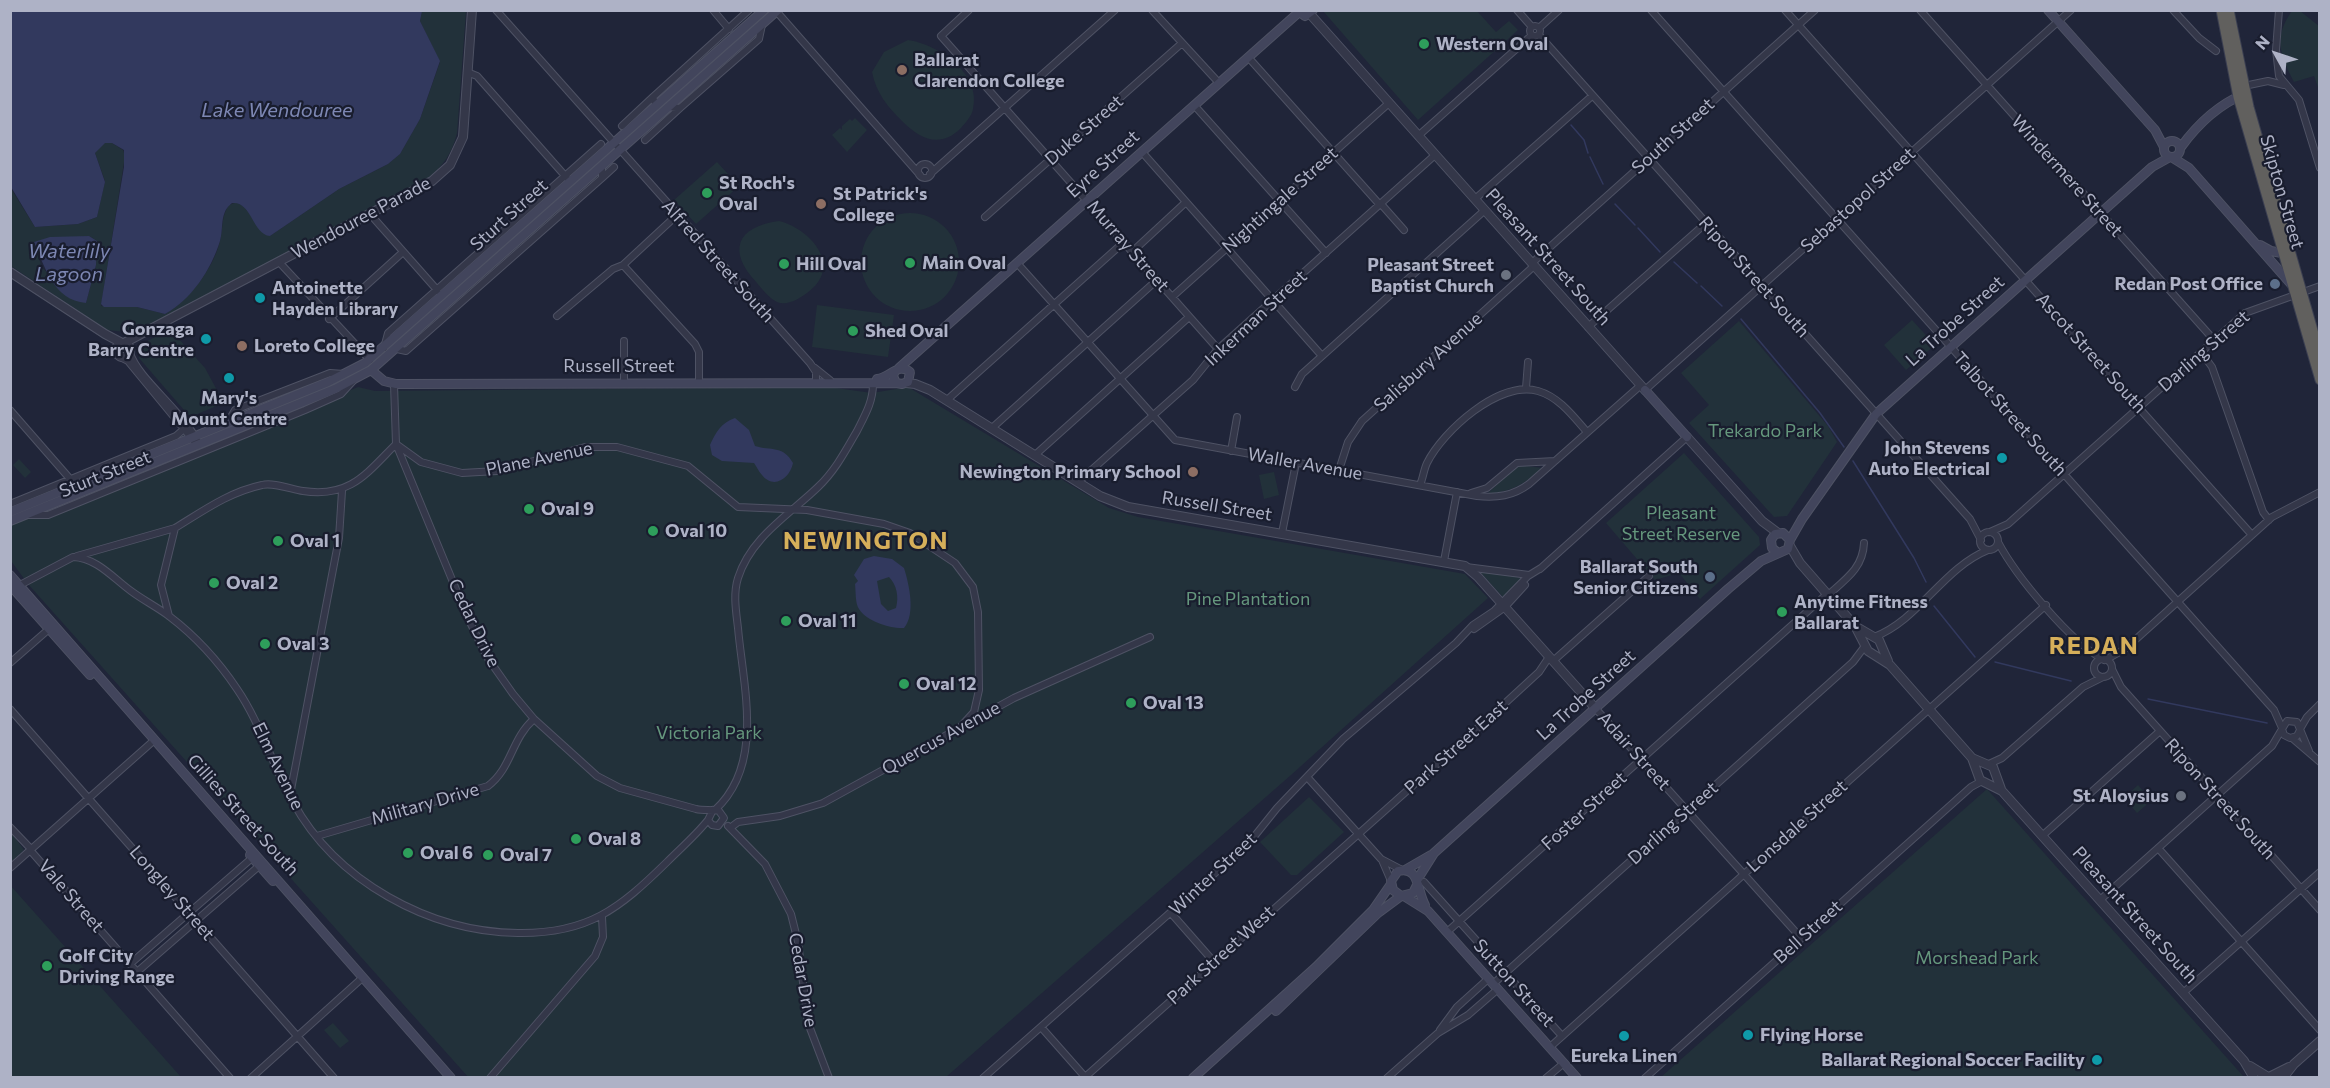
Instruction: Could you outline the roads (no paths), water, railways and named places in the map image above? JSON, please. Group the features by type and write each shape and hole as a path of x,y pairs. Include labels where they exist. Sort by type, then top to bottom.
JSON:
{"highway":[{"name":"Skipton Street","path":"2221,10 2286,254 2319,355"},
{"name":"Skipton Street","path":"2229,10 2241,90"},
{"name":"Skipton Street","path":"2286,254 2291,284 2298,293 2319,380"}],"main road":[{"name":"Sturt Street","path":"10,521 195,441 228,423 370,365 397,349 602,166 655,102 764,10"},
{"path":"2049,10 2155,130 2177,145 2189,168 2291,284"},
{"name":"Sturt Street","path":"10,512 72,482 195,441 257,425 356,379 440,293 568,179 617,147 668,107 777,11"},
{"path":"1297,12 1304,16 1311,12"},
{"name":"Eyre Street","path":"897,369 1297,12"},
{"path":"2177,145 2241,90"},
{"path":"2155,130 2171,158 2189,168"},
{"name":"La Trobe Street","path":"2152,167 2171,158 2177,145"},
{"name":"La Trobe Street","path":"1404,870 1434,854 1761,561 1802,519 1876,414 2152,167 2164,148 2177,145"},
{"path":"2252,239 2267,249 2286,254"},
{"name":"Eyre Street","path":"910,372 915,358 931,340"},
{"name":"Russell Street","path":"370,365 394,382 414,383 896,382"},
{"path":"897,369 910,372 910,378 906,383 896,382 893,376 897,369"},
{"name":"Russell Street","path":"873,381 886,377 897,369"},
{"name":"Pleasant Street South","path":"1643,388 1687,437"},
{"name":"Gillies Street South","path":"10,575 15,585 446,1077"},
{"name":"La Trobe Street","path":"1420,882 1434,854"},
{"path":"1193,1077 1316,967 1373,910 1395,874 1404,870 1413,873 1420,882 1413,893 1402,896 1378,913 1309,981 1201,1077"},
{"path":"1391,882 1395,893 1402,896"},
{"name":"Sutton Street","path":"1420,882 1428,911"},
{"name":"Sutton Street","path":"1402,896 1428,911 1577,1077"},
{"name":"Gillies Street South","path":"361,979 452,1077"}],"street":[{"name":"Wendouree Parade","path":"123,343 432,181 450,165 463,136 470,10"},
{"name":"Alfred Street South","path":"496,10 823,381"},
{"path":"713,10 729,29"},
{"name":"Sturt Street","path":"622,126 655,102 749,10"},
{"name":"Murray Street","path":"969,10 941,36 1218,349"},
{"path":"777,11 920,175 925,177 1115,10"},
{"path":"1152,10 1219,83"},
{"name":"Ripon Street South","path":"1517,10 1970,519 1990,532"},
{"path":"1418,136 1559,10"},
{"name":"Talbot Street South","path":"1651,10 2274,710 2282,728"},
{"name":"Ascot Street South","path":"1785,10 2252,535"},
{"name":"South Street","path":"1533,265 1648,158 1815,10"},
{"name":"Windermere Street","path":"1920,10 2214,340"},
{"name":"Sebastopol Street","path":"1643,388 1762,286 2071,10"},
{"path":"2173,10 2199,38 2216,51"},
{"path":"2279,10 2279,78 2300,102 2319,168"},
{"name":"Pleasant Street South","path":"1311,12 1418,136 1643,388"},
{"name":"Sturt Street","path":"645,140 759,39 762,24"},
{"name":"Duke Street","path":"985,218 1182,43"},
{"path":"1248,57 1404,230"},
{"path":"2241,90 2267,81 2275,76 2278,69"},
{"path":"467,72 477,76 568,179"},
{"path":"2267,81 2287,87"},
{"path":"1475,199 1592,96"},
{"name":"Nightingale Street","path":"1172,297 1389,103"},
{"path":"1194,105 1326,253"},
{"path":"668,107 680,108"},
{"name":"Sturt Street","path":"568,179 601,144"},
{"path":"1142,152 1322,356"},
{"name":"Inkerman Street","path":"1078,482 1193,380 1218,349 1435,155"},
{"path":"907,159 914,164 936,166 944,162"},
{"path":"926,164 930,174"},
{"path":"920,175 918,169 926,164"},
{"path":"602,166 602,178"},
{"name":"Sturt Street","path":"397,349 406,351 614,167"},
{"path":"1132,252 1186,202"},
{"path":"1295,387 1301,375 1485,210"},
{"path":"370,214 440,293"},
{"path":"557,316 613,269 623,265 677,215"},
{"path":"1588,327 1706,223"},
{"path":"947,400 1124,242"},
{"path":"329,319 403,252"},
{"path":"279,262 370,365"},
{"name":"Waller Avenue","path":"1017,263 1174,440 1494,498 1513,494 1530,484 1587,432 1643,388"},
{"path":"623,265 695,344 699,352 699,383"},
{"name":"Salisbury Avenue","path":"1339,470 1348,442 1365,418 1533,265"},
{"path":"10,272 105,334 129,345 136,365 195,441"},
{"path":"992,428 1157,280"},
{"name":"Darling Street","path":"1990,532 2008,524 2250,310 2319,286"},
{"path":"1035,455 1189,317"},
{"path":"105,334 118,354 128,361 195,441"},
{"name":"Wendouree Parade","path":"130,352 142,334"},
{"path":"624,341 624,382"},
{"path":"118,354 123,343"},
{"path":"118,354 126,357 130,352"},
{"path":"2199,354 2211,365 2263,512 2269,520"},
{"path":"1526,388 1528,362"},
{"path":"812,366 823,381"},
{"name":"Russell Street","path":"910,372 930,390"},
{"path":"720,825 724,817 725,799 742,766 748,736 736,605 737,581 756,544 819,486 836,466 868,408 873,381"},
{"path":"15,585 74,557 175,528 228,496 264,484 309,492 342,491 360,480 396,444 394,382"},
{"name":"Russell Street","path":"906,383 930,390 1107,499 1141,511 1282,533 1444,561 1465,567 1529,575"},
{"path":"1420,485 1427,464 1448,435 1486,401 1508,391 1526,388 1552,397 1587,432"},
{"path":"10,410 72,482"},
{"path":"1231,450 1237,417"},
{"name":"Sturt Street","path":"26,514 48,515 257,425"},
{"name":"Sturt Street","path":"10,504 72,482 176,436 184,429"},
{"name":"Pleasant Street South","path":"1687,437 1828,594 1855,626 1872,653 1890,665 2244,1061 2254,1077"},
{"name":"Winter Street","path":"983,1077 1249,843 1276,808 1343,739 1461,638 1473,625 1503,605 1687,437"},
{"name":"Plane Avenue","path":"396,444 421,462 462,473 498,471 585,447 616,447 688,466 738,507 793,508 879,523 910,533 941,552 965,574 973,587 978,612 980,651 977,701 974,712 963,724"},
{"name":"Cedar Drive","path":"396,444 460,599 487,657 534,718 608,783 696,809 714,810"},
{"path":"1467,494 1485,489 1517,463 1546,463 1556,460"},
{"path":"1282,533 1296,463"},
{"path":"291,799 291,789 339,538 342,491"},
{"path":"1444,561 1457,492"},
{"path":"2095,668 2098,662 2125,649 2269,520 2319,492"},
{"name":"Ripon Street South","path":"1970,519 1981,541"},
{"name":"Darling Street","path":"1998,541 2008,524"},
{"path":"170,617 161,585 175,528"},
{"path":"1969,560 1984,534 1990,532 1995,534 2008,562 2086,649 2104,660 2112,669"},
{"path":"1981,541 1989,550 2008,562"},
{"path":"1865,645 1873,637 1893,627 1969,560 1995,547 1998,541"},
{"name":"Foster Street","path":"1447,932 1858,567 1864,543"},
{"name":"Elm Avenue","path":"74,557 100,567 170,617 207,653 241,695 256,722 291,799 317,836 340,860 371,885 416,910 452,924 497,932 547,933 575,928 602,917 635,893 709,821 714,810 725,799"},
{"name":"Adair Street","path":"1465,567 1503,605 1801,938"},
{"name":"Winter Street","path":"1503,605 1529,575 1541,568"},
{"name":"Park Street East","path":"1358,834 1551,659 1649,576"},
{"name":"Lonsdale Street","path":"1550,1047 2046,605"},
{"name":"Pleasant Street South","path":"1855,626 1873,637 1881,646 1890,665"},
{"path":"10,663 52,627"},
{"path":"1872,653 1881,646 1893,627"},
{"name":"Quercus Avenue","path":"730,828 738,822 780,816 823,803 1014,698 1150,637"},
{"name":"Darling Street","path":"1493,984 1853,662 1865,645"},
{"path":"2086,649 2097,674 2103,677 2112,669 2125,649"},
{"name":"Darling Street","path":"1853,662 1872,653"},
{"name":"Bell Street","path":"2083,687 2095,668"},
{"name":"Ripon Street South","path":"2112,669 2121,687 2319,910"},
{"name":"Ripon Street South","path":"2103,677 2121,687"},
{"name":"Bell Street","path":"1645,1077 2083,687 2103,677"},
{"path":"2272,746 2282,728 2291,720 2311,711 2319,704"},
{"name":"Longley Street","path":"10,709 333,1077"},
{"name":"Talbot Street South","path":"2274,710 2291,720"},
{"path":"2100,900 2272,746 2297,736 2311,711"},
{"name":"Military Drive","path":"317,836 488,786 503,771 522,729 534,718"},
{"path":"2291,720 2297,723 2308,751"},
{"path":"2282,728 2285,736 2291,738 2319,762"},
{"path":"2042,836 2160,731"},
{"path":"10,868 152,742"},
{"path":"1308,777 1382,859 1404,870"},
{"name":"Cedar Drive","path":"696,809 709,821 730,828"},
{"path":"714,810 724,817"},
{"name":"Cedar Drive","path":"724,817 730,828 765,864 791,914 798,942 808,1023 829,1077"},
{"name":"Vale Street","path":"10,826 230,1077"},
{"name":"Park Street West","path":"1085,1077 1358,834"},
{"path":"2158,848 2319,1030"},
{"path":"130,964 254,856"},
{"path":"1382,859 1391,882"},
{"path":"137,972 261,864"},
{"path":"2183,993 2319,872"},
{"name":"Sutton Street","path":"1420,882 1459,921 1562,1036"},
{"path":"1171,913 1214,962"},
{"path":"490,1077 595,956 602,941 602,917"},
{"path":"251,1077 361,979"},
{"path":"1387,1077 1438,1033 1468,1016 1493,984"},
{"path":"1438,1033 1457,1007 1493,984"},
{"path":"1041,1027 1085,1077"},
{"path":"2283,1077 2319,1041"},
{"name":"Pleasant Street South","path":"2244,1061 2268,1077"},
{"path":"1546,1077 1563,1063"},
{"path":"2268,1077 2294,1064"}],"water":[{"name":"Lake Wendouree","path":"10,11 422,11 420,21 440,61 420,119 400,154 388,164 339,189 270,236 259,230 244,207 232,203 225,211 220,241 211,263 199,283 183,301 165,314 137,307 104,307 101,304 124,167 124,150 112,143 105,143 95,153 105,182 97,217 78,224 35,227 11,187"},
{"name":"Waterlily Lagoon","path":"89,236 97,241 96,265 86,303 75,301 58,289 34,242 50,237"},
{"path":"735,418 749,430 755,446 781,451 789,457 793,463 785,477 771,482 762,475 754,463 722,461 712,455 710,445 717,432 726,422"},
{"path":"874,556 892,559 904,568 911,607 908,622 904,628 879,623 867,617 859,609 855,584 858,581 854,575 864,559","holes":["889,577 897,591 897,604 896,608 888,611 881,604 877,581"]}],"waterway":[{"path":"1571,125 1584,140 1588,153"},
{"path":"1590,157 1603,184"},
{"path":"1615,204 1635,225"},
{"path":"1638,228 1660,252"},
{"path":"1674,262 1697,283"},
{"path":"1701,286 1722,306"},
{"path":"1741,319 1820,413 1844,447"},
{"path":"1853,461 1914,558 1926,582"},
{"path":"1934,606 1975,657"},
{"path":"1995,662 2071,681"},
{"path":"2148,699 2267,723"}],"place":[{"name":"Western Oval","path":"1424,44"},
{"name":"Ballarat Clarendon College","path":"902,70"},
{"name":"St Roch's Oval","path":"707,193"},
{"name":"St Patrick's College","path":"821,204"},
{"name":"Main Oval","path":"910,263"},
{"name":"Hill Oval","path":"784,264"},
{"name":"Pleasant Street Baptist Church","path":"1506,275"},
{"name":"Redan Post Office","path":"2275,284"},
{"name":"Antoinette Hayden Library","path":"260,298"},
{"name":"Shed Oval","path":"853,331"},
{"name":"Gonzaga Barry Centre","path":"206,339"},
{"name":"Loreto College","path":"242,346"},
{"name":"Mary's Mount Centre","path":"229,378"},
{"name":"John Stevens Auto Electrical","path":"2002,458"},
{"name":"Newington Primary School","path":"1193,472"},
{"name":"Oval 9","path":"529,509"},
{"name":"Oval 10","path":"653,531"},
{"name":"Oval 1","path":"278,541"},
{"name":"Ballarat South Senior Citizens","path":"1710,577"},
{"name":"Oval 2","path":"214,583"},
{"name":"Anytime Fitness Ballarat","path":"1782,612"},
{"name":"Oval 11","path":"786,621"},
{"name":"Oval 3","path":"265,644"},
{"name":"Oval 12","path":"904,684"},
{"name":"Oval 13","path":"1131,703"},
{"name":"St. Aloysius","path":"2181,796"},
{"name":"Oval 8","path":"576,839"},
{"name":"Oval 6","path":"408,853"},
{"name":"Oval 7","path":"488,855"},
{"name":"Golf City Driving Range","path":"47,966"},
{"name":"Flying Horse","path":"1748,1035"},
{"name":"Eureka Linen","path":"1624,1036"},
{"name":"Ballarat Regional Soccer Facility","path":"2097,1060"}],"district":[{"name":"NEWINGTON","path":"866,541"},
{"name":"REDAN","path":"2094,646"}],"park label":[{"name":"Trekardo Park","path":"1765,431"},
{"name":"Pleasant Street Reserve","path":"1681,523"},
{"name":"Pine Plantation","path":"1248,599"},
{"name":"Victoria Park","path":"709,733"},
{"name":"Morshead Park","path":"1977,958"}]}
